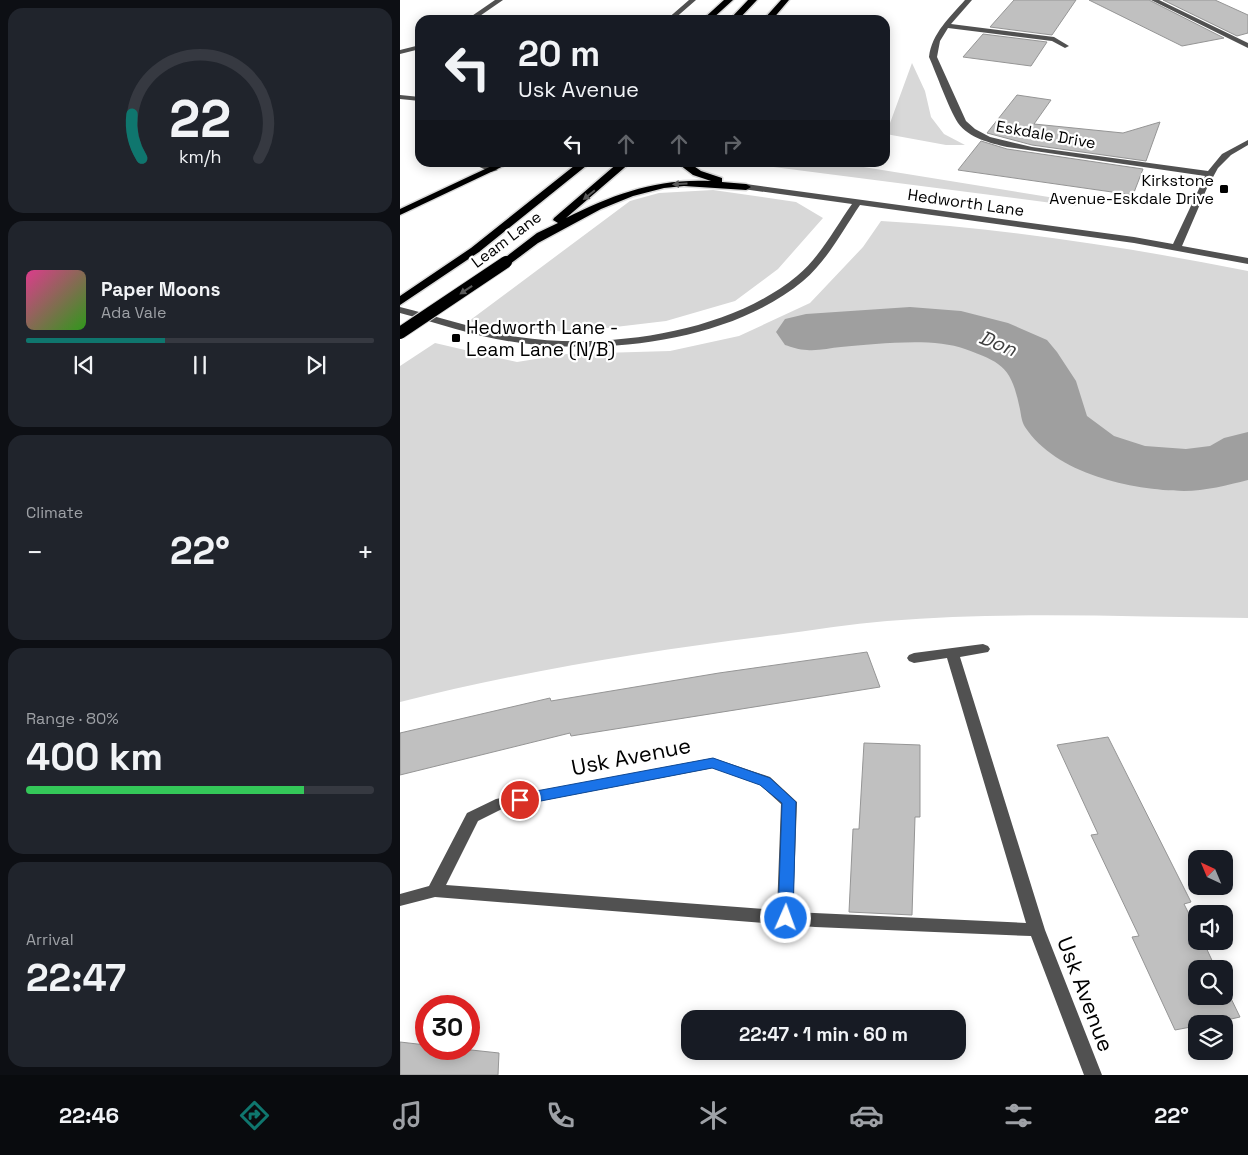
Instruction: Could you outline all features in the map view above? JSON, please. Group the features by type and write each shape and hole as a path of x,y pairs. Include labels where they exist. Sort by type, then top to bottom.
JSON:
{"highway":[{"path":"712,15 729,0"},
{"path":"738,15 752,0"},
{"path":"771,15 785,0"},
{"name":"Leam Lane","path":"400,302 475,250 580,167"},
{"name":"Leam Lane","path":"400,333 534,241 620,167"},
{"path":"688,167 697,173 746,186"},
{"path":"534,241 610,200 645,189 684,183 746,186"}],"main road":[{"path":"400,212 499,167"}],"street":[{"path":"477,15 500,0"},
{"path":"675,15 693,0"},
{"name":"Eskdale Drive","path":"969,0 935,40 933,57 956,113 972,131 994,141 1023,148 1210,174"},
{"path":"1154,0 1248,46"},
{"path":"947,26 1054,39 1065,46"},
{"path":"400,52 415,48"},
{"path":"400,97 415,99"},
{"path":"1177,248 1210,174 1222,158 1248,142"},
{"path":"486,167 494,170"},
{"name":"Hedworth Lane","path":"746,186 1177,248 1248,261"},
{"path":"400,310 494,335 536,342 588,344 647,338 691,330 725,320 754,308 800,278 816,260 858,202"},
{"path":"914,658 983,649"},
{"name":"Usk Avenue","path":"952,653 1037,930 1093,1075"},
{"name":"Usk Avenue","path":"435,892 472,817 501,803 713,763 765,781 789,802 786,918"},
{"name":"Usk Avenue","path":"400,900 435,892 786,918 1037,930"}],"shaded area":[{"path":"912,63 925,91 931,117 944,134 965,145 946,145 890,135 890,123"},
{"path":"774,167 864,167 1086,203 1075,206"},
{"path":"713,190 796,202 823,218 778,269 735,301 666,321 573,332 499,328 469,321 630,201 659,193"},
{"path":"881,221 973,228 1065,240 1157,254 1248,271 1248,618 1022,615 873,622 682,647 587,662 400,702 400,366 435,343 517,362 567,354 670,351 739,336 810,303 863,247"}],"building":[{"path":"1014,0 1076,0 1052,35 990,27"},
{"path":"1089,0 1149,0 1224,38 1182,46"},
{"path":"1163,0 1215,0 1248,15 1248,33 1237,36"},
{"path":"983,34 1047,42 1031,66 963,57"},
{"path":"1017,95 1051,100 1034,124 1123,133 1160,122 1146,161 1032,145 987,133"},
{"path":"981,141 1007,149 1143,169 1133,195 958,170"},
{"path":"867,652 880,687 571,736 570,733 400,775 400,733 550,698 551,701 719,673"},
{"path":"1108,737 1191,902 1184,904 1188,912 1188,950 1207,950 1212,960 1188,960 1188,1005 1233,1005 1233,1003 1240,1017 1233,1019 1233,1015 1188,1015 1188,1028 1175,1030 1132,937 1139,936 1091,835 1098,834 1057,745"},
{"path":"864,743 920,745 920,817 915,817 912,915 849,912 853,829 859,829"},
{"path":"400,1042 415,1044 415,1060 480,1060 480,1051 499,1053 498,1075 400,1075"}],"waterway":[{"name":"Don","path":"806,332 910,325 936,326 986,336 1029,357 1040,373 1047,389 1056,424 1090,450 1137,466 1186,470 1228,464 1248,452"}],"place":[{"name":"Kirkstone Avenue-Eskdale Drive","path":"1224,189"},
{"name":"Hedworth Lane - Leam Lane (N/B)","path":"456,338"}],"route":[{"path":"520,800 713,763 765,781 789,802 786,918"}]}
